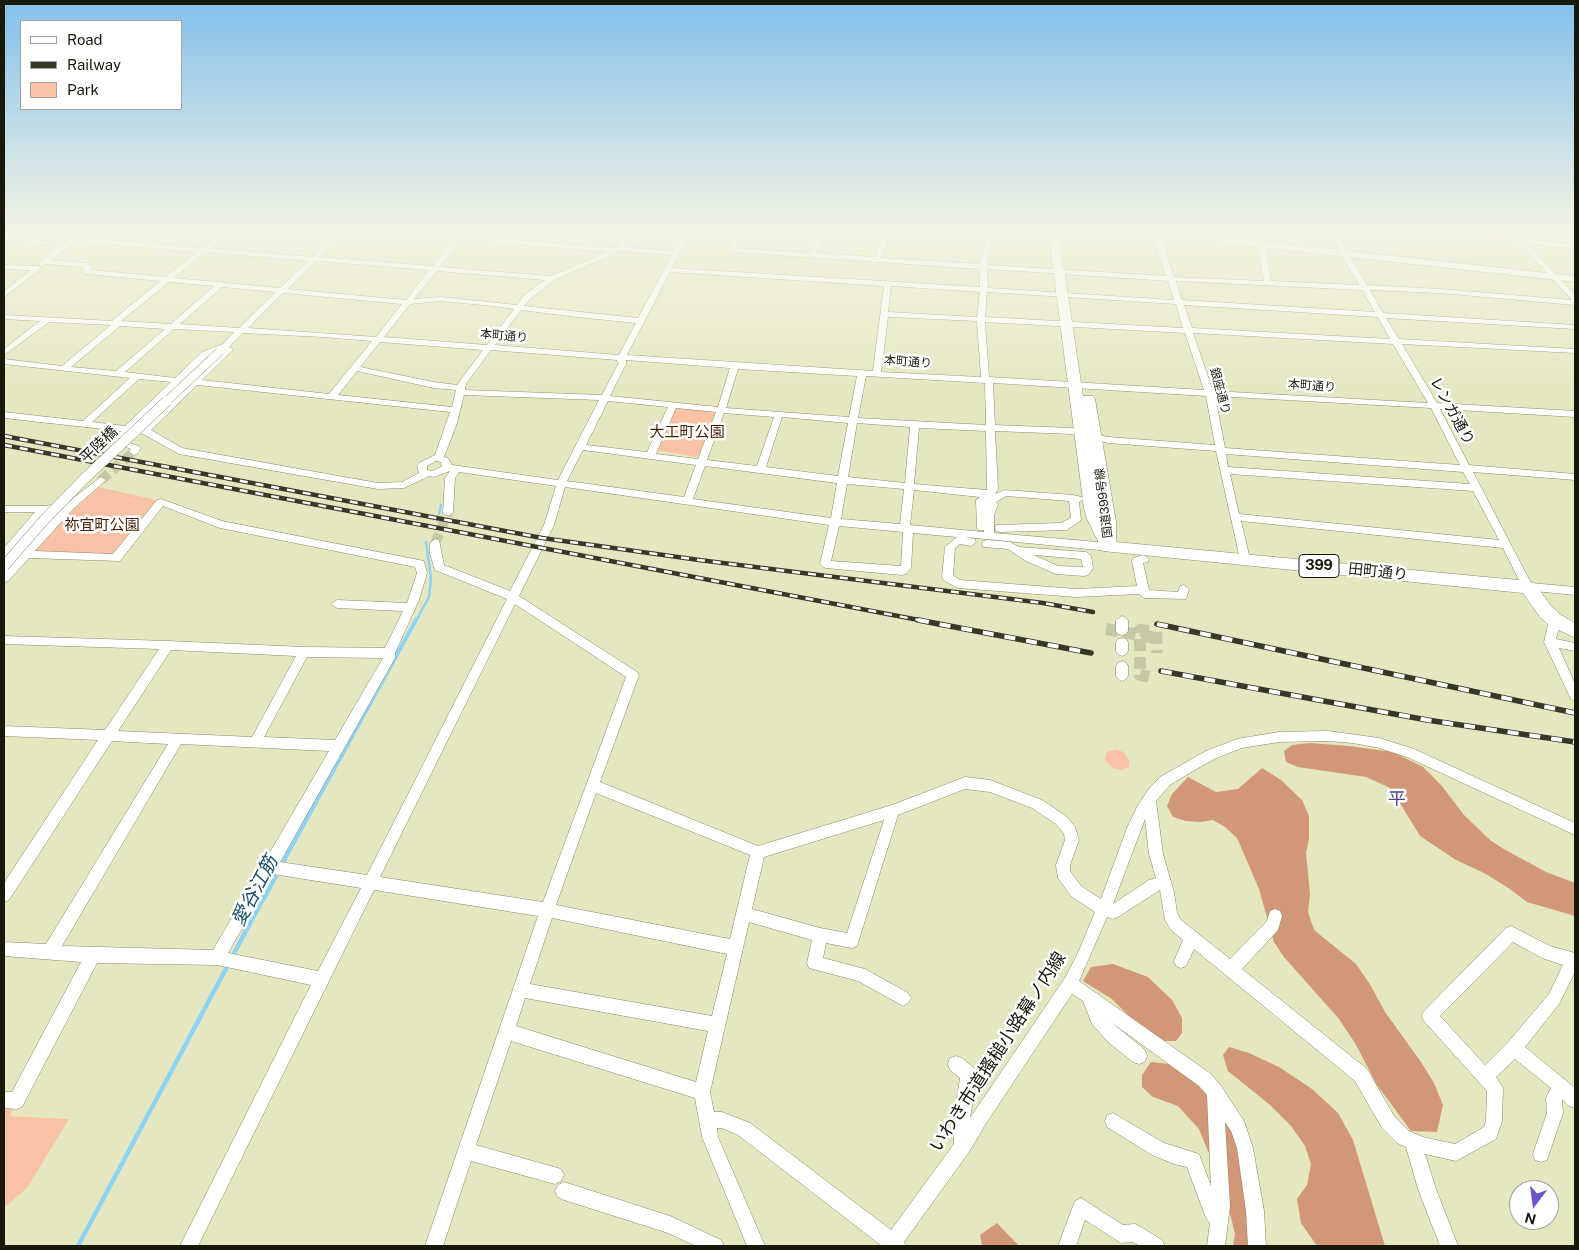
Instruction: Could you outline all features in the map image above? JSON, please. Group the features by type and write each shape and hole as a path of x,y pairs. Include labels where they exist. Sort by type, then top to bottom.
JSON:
{"highway":[{"name":"国道399号線","path":"1066,287 1088,435 1108,522 1109,546"},
{"name":"田町通り","path":"1109,546 1528,587"},
{"path":"1528,587 1539,605 1566,626"}],"street":[{"path":"64,368 159,287"},
{"path":"118,374 217,287"},
{"path":"248,287 406,302 441,299 642,321"},
{"path":"134,452 136,448 120,443 119,440 127,429 205,354 224,346 283,287"},
{"path":"332,396 418,287"},
{"path":"439,458 452,423 460,390 488,347 518,308 531,293 539,287"},
{"path":"189,1246 549,525 561,484 603,398 623,362 620,358 642,321 659,287"},
{"path":"877,373 887,287"},
{"path":"957,287 1575,327"},
{"name":"銀座通り","path":"1173,287 1209,392 1234,517 1245,559"},
{"name":"レンガ通り","path":"1364,287 1434,406 1528,587"},
{"path":"1382,287 1575,301"},
{"path":"1565,287 1575,301"},
{"path":"984,289 981,319 992,428 993,489 990,496 993,505 989,514 990,536"},
{"path":"883,314 1575,351"},
{"name":"本町通り","path":"4,317 377,339 735,366 1575,414"},
{"path":"4,353 47,320"},
{"path":"145,431 230,348 224,346"},
{"name":"平陸橋","path":"4,566 45,519 224,346"},
{"path":"4,362 455,410"},
{"path":"687,502 735,366"},
{"path":"354,368 460,390 603,398 721,410 915,425 1072,431 1108,440 1575,477"},
{"path":"862,372 835,522 825,564 902,572 906,568 909,531 909,486 915,425"},
{"path":"85,424 137,376"},
{"path":"651,455 673,405"},
{"path":"761,469 779,414"},
{"path":"4,415 145,431 178,451 378,486 404,485 426,474 439,473 451,468 687,502 909,531 1109,546"},
{"path":"580,447 842,480 990,496"},
{"path":"426,474 421,470 422,465 431,459 439,458 446,460 451,468 448,513"},
{"path":"1224,470 1478,488"},
{"path":"4,578 70,506 101,480"},
{"path":"982,527 981,500 990,496 1005,493 1076,499 1076,520 1064,527 1000,528"},
{"path":"24,554 116,558 160,502 220,524 420,564 431,570 513,597 633,675 547,910 434,1246"},
{"path":"4,509 70,506"},
{"path":"4,554 44,508"},
{"path":"1234,517 1507,545"},
{"path":"909,531 958,540 1010,546 1016,550 1056,570 1084,572 1088,568 1086,556 1016,550"},
{"path":"958,540 950,547 947,577 958,584 1076,593 1143,590"},
{"path":"220,959 278,868 339,746 389,658 389,653 431,570 435,554 435,543"},
{"path":"1144,559 1136,561 1144,594 1182,596 1184,589"},
{"path":"1528,587 1575,591"},
{"path":"337,604 411,607"},
{"path":"1550,642 1566,626"},
{"path":"4,640 168,645 304,652 389,653"},
{"path":"1550,642 1575,647"},
{"path":"1550,642 1575,696"},
{"path":"4,895 168,645"},
{"path":"256,741 304,652"},
{"path":"5,733 256,741 339,746"},
{"name":"いわき市道搔槌小路幕ノ内線","path":"894,1245 963,1146 1070,983 1119,872 1134,828 1149,801 1165,781 1183,770 1210,755 1241,743 1279,737 1328,736 1379,743 1410,753 1575,829"},
{"path":"50,952 177,739"},
{"path":"592,785 758,852 893,811 966,783 990,786 1037,804 1061,820 1070,831 1072,840 1063,865 1063,873 1068,883 1076,891 1103,909 1113,912 1154,885 1163,883"},
{"path":"1149,801 1163,883 1167,892 1170,915 1176,925 1361,1075 1388,1122 1403,1137 1413,1141 1456,1153 1490,1133 1494,1121 1495,1088 1429,1016 1511,933 1547,953 1574,960 1554,999 1514,1048 1485,1077"},
{"path":"744,914 820,935 852,941 893,811"},
{"path":"756,1246 715,1151 702,1092 758,852"},
{"path":"278,868 547,910 736,948"},
{"path":"1230,970 1273,925 1275,916"},
{"path":"820,935 814,963 860,974 903,998"},
{"path":"1181,961 1192,939"},
{"path":"4,949 93,955 220,959 323,980"},
{"path":"4,1100 16,1101 93,955"},
{"path":"1070,983 1205,1080 1215,1092 1238,1127 1246,1148 1255,1211 1257,1246"},
{"path":"520,990 718,1026"},
{"path":"1089,997 1097,1019 1114,1036 1139,1056"},
{"path":"505,1032 702,1092"},
{"path":"1514,1048 1561,1086 1575,1100"},
{"path":"956,1064 969,1075 961,1124 963,1146"},
{"path":"1541,1154 1555,1113 1554,1098 1561,1086"},
{"path":"1215,1092 1222,1206 1216,1246"},
{"path":"707,1120 722,1120 744,1129 894,1245"},
{"path":"1113,1121 1158,1149 1174,1156 1193,1160 1212,1212 1219,1219"},
{"path":"1413,1141 1427,1189 1449,1246"},
{"path":"467,1151 556,1175"},
{"path":"564,1191 670,1225 715,1246"},
{"path":"1068,1246 1081,1207 1121,1234 1135,1233 1156,1246"}],"green space":[{"name":"大工町公園","path":"678,408 715,414 699,455 696,457 657,450 675,410"},
{"name":"祢宜町公園","path":"99,487 160,501 122,548 106,557 29,553 64,518"},
{"path":"1117,749 1125,753 1129,760 1129,766 1123,770 1115,769 1105,761 1107,752"},
{"path":"4,1108 13,1109 10,1116 69,1119 27,1188 4,1208"}],"shaded area":[{"path":"1310,743 1393,752 1423,767 1442,786 1464,815 1490,840 1546,872 1575,883 1575,916 1527,902 1507,887 1484,873 1456,860 1420,836 1392,790 1386,786 1366,777 1298,767 1286,762 1284,751 1292,745"},
{"path":"1262,768 1281,780 1302,800 1309,816 1309,839 1306,853 1310,894 1308,912 1314,930 1356,964 1385,1012 1434,1083 1443,1105 1437,1132 1411,1131 1377,1085 1355,1043 1339,1019 1284,957 1274,942 1259,889 1237,838 1225,827 1213,820 1201,822 1186,821 1173,817 1167,806 1172,794 1188,777 1216,792 1238,789"},
{"path":"1113,964 1148,977 1172,1000 1182,1018 1182,1033 1176,1041 1162,1041 1132,1019 1112,999 1083,981 1091,967"},
{"path":"1229,1047 1249,1053 1279,1067 1312,1089 1338,1113 1353,1140 1385,1246 1317,1246 1301,1223 1297,1199 1307,1185 1311,1164 1305,1146 1291,1126 1270,1105 1228,1071 1223,1055"},
{"path":"1151,1062 1178,1065 1208,1092 1228,1119 1236,1143 1240,1166 1248,1219 1249,1246 1233,1246 1235,1234 1225,1193 1199,1129 1178,1106 1153,1097 1142,1087 1142,1075"},
{"path":"997,1223 1019,1246 982,1246 980,1235"}],"waterway":[{"path":"439,514 441,505"},
{"name":"愛谷江筋","path":"416,621 429,597 431,578 426,542"},
{"name":"愛谷江筋","path":"282,864 416,620"},
{"name":"愛谷江筋","path":"264,899 278,872"},
{"name":"愛谷江筋","path":"232,957 264,897"},
{"name":"愛谷江筋","path":"78,1246 228,965"}],"tunnel":[{"path":"101,480 134,452"},
{"path":"435,543 448,513"},
{"path":"1106,629 1140,635"},
{"path":"1140,635 1140,630 1149,631"},
{"path":"1156,632 1157,653"},
{"path":"1140,635 1156,638"},
{"path":"1140,635 1140,675 1149,677"}],"railway":[{"path":"4,436 542,538 699,560 1043,603 1093,612"},
{"path":"4,445 924,621"},
{"path":"918,620 1091,653"},
{"path":"1157,624 1575,713"},
{"path":"1161,671 1427,720 1575,742"}],"district":[{"name":"平","path":"1397,799"}]}
